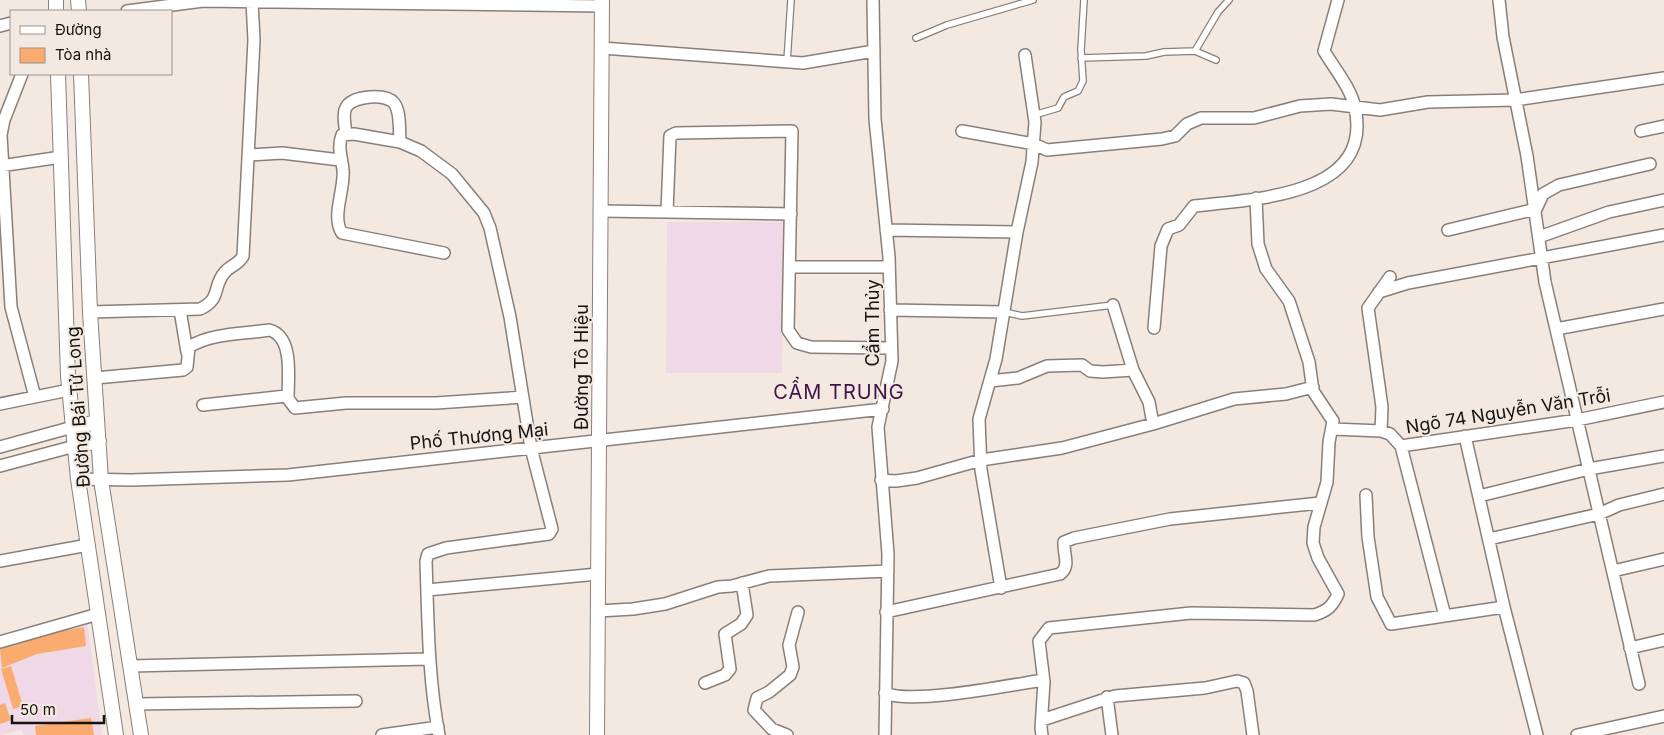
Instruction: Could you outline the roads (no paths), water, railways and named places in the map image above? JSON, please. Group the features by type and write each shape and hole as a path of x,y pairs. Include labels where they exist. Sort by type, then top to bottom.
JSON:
{"street":[{"name":"Cẩm Thủy","path":"873,0 875,119 889,267 892,361 878,427 888,571 885,735"},
{"path":"1154,328 1160,246 1168,229 1179,225 1194,206 1256,198 1301,189 1316,184 1343,165 1353,146 1356,108 1352,97 1324,51 1338,0"},
{"path":"1499,0 1503,37 1536,209 1542,258 1556,329 1639,684"},
{"path":"135,10 203,1 602,3"},
{"path":"90,312 200,308 208,305 216,296 220,279 243,256 254,40 252,1"},
{"name":"Đường Tô Hiệu","path":"598,735 602,3"},
{"path":"602,48 804,63 874,51"},
{"path":"1001,588 991,534 979,418 996,359 1034,144 1034,115 1025,55"},
{"path":"22,75 4,120 1,135 1,166 11,307 35,397"},
{"name":"Đường Bái Tử Long","path":"58,75 69,390 78,479 116,735"},
{"name":"Đường Bái Tử Long","path":"81,75 90,312 101,480 141,735"},
{"path":"962,131 1034,144 1047,150 1162,139 1175,136 1187,124 1201,118 1254,118 1300,106 1324,105 1380,110 1428,102 1516,100 1664,78"},
{"path":"346,134 345,109 350,102 383,97 391,100 397,109 400,142"},
{"path":"1642,131 1664,126"},
{"path":"667,212 670,136 676,133 792,131 791,267 788,330 797,342 811,347 891,348"},
{"path":"382,735 438,731 429,659 426,561 428,554 433,551 551,532 551,524 531,448 510,317 490,228 484,213 452,174 421,151 400,142 346,134 341,137 340,160 343,176 338,219 342,234 444,253"},
{"path":"248,154 282,153 340,160"},
{"path":"1,166 61,158"},
{"path":"1536,209 1543,194 1559,185 1650,164"},
{"path":"1042,735 1043,680 1039,641 1049,628 1191,612 1314,615 1326,611 1333,605 1338,594 1318,558 1313,542 1314,527 1327,482 1329,442 1333,421 1313,391 1310,362 1289,301 1266,269 1258,244 1256,198"},
{"path":"1539,237 1609,212 1664,200"},
{"path":"1448,230 1536,209"},
{"path":"601,211 791,214"},
{"path":"886,230 1017,232"},
{"path":"1379,292 1408,283 1664,235"},
{"path":"791,267 889,267"},
{"path":"1381,431 1382,407 1368,308 1390,277"},
{"path":"1113,305 1133,370 1149,402 1153,424"},
{"path":"1556,329 1664,309"},
{"path":"95,378 183,370 188,362 180,310"},
{"path":"890,310 1004,312"},
{"path":"187,352 189,347 206,340 269,330 276,332 281,336 287,353 288,398 291,406 295,408 346,403 436,403 523,397"},
{"path":"990,381 1018,378 1047,366 1082,365 1090,371 1103,372 1133,370"},
{"path":"881,480 896,481 917,478 982,460 1062,448 1153,424 1234,399 1286,394 1313,387"},
{"path":"0,404 69,390"},
{"path":"203,404 288,398"},
{"name":"Ngõ 74 Nguyễn Văn Trỗi","path":"1333,429 1381,431 1390,434 1401,446 1577,420 1664,402"},
{"name":"Phố Thương Mại","path":"78,479 288,475 883,409"},
{"path":"0,447 98,422"},
{"path":"1465,436 1504,607 1537,735"},
{"path":"0,466 74,446 99,442"},
{"path":"1401,446 1445,616"},
{"path":"1479,496 1589,469 1664,456"},
{"path":"1488,539 1600,514 1619,505 1664,494"},
{"path":"1366,495 1368,537 1377,597 1391,624 1504,607"},
{"path":"886,612 1060,574 1064,571 1066,563 1064,542 1074,538 1170,519 1320,503"},
{"path":"0,561 88,546"},
{"path":"1613,571 1664,559"},
{"path":"598,611 633,609 665,604 718,587 742,584 769,576 888,571"},
{"path":"427,590 598,574"},
{"path":"705,683 725,675 730,669 725,634 741,624 747,615 742,584"},
{"path":"786,735 772,729 754,710 757,698 769,692 790,675 793,667 789,644 798,612"},
{"path":"0,642 98,614"},
{"path":"1630,648 1664,640"},
{"path":"104,653 127,647"},
{"path":"130,666 429,659"},
{"path":"885,693 890,695 934,695 979,691 1043,680"},
{"path":"1042,720 1107,697 1204,688 1237,681 1244,683 1247,691 1253,735"},
{"path":"1107,697 1112,735"},
{"path":"136,704 356,701"},
{"path":"1577,735 1664,716"}],"lane":[{"path":"787,62 791,0"},
{"path":"916,38 947,25 1033,0"},
{"path":"1034,115 1058,108 1064,97 1078,91 1083,81 1081,58 1084,0"},
{"path":"1195,51 1218,12 1229,0"},
{"path":"1081,58 1146,56 1164,52 1195,51 1216,60"},
{"path":"1004,312 1022,316 1113,305"}],"district":[{"name":"CẨM TRUNG","path":"839,392"}]}
